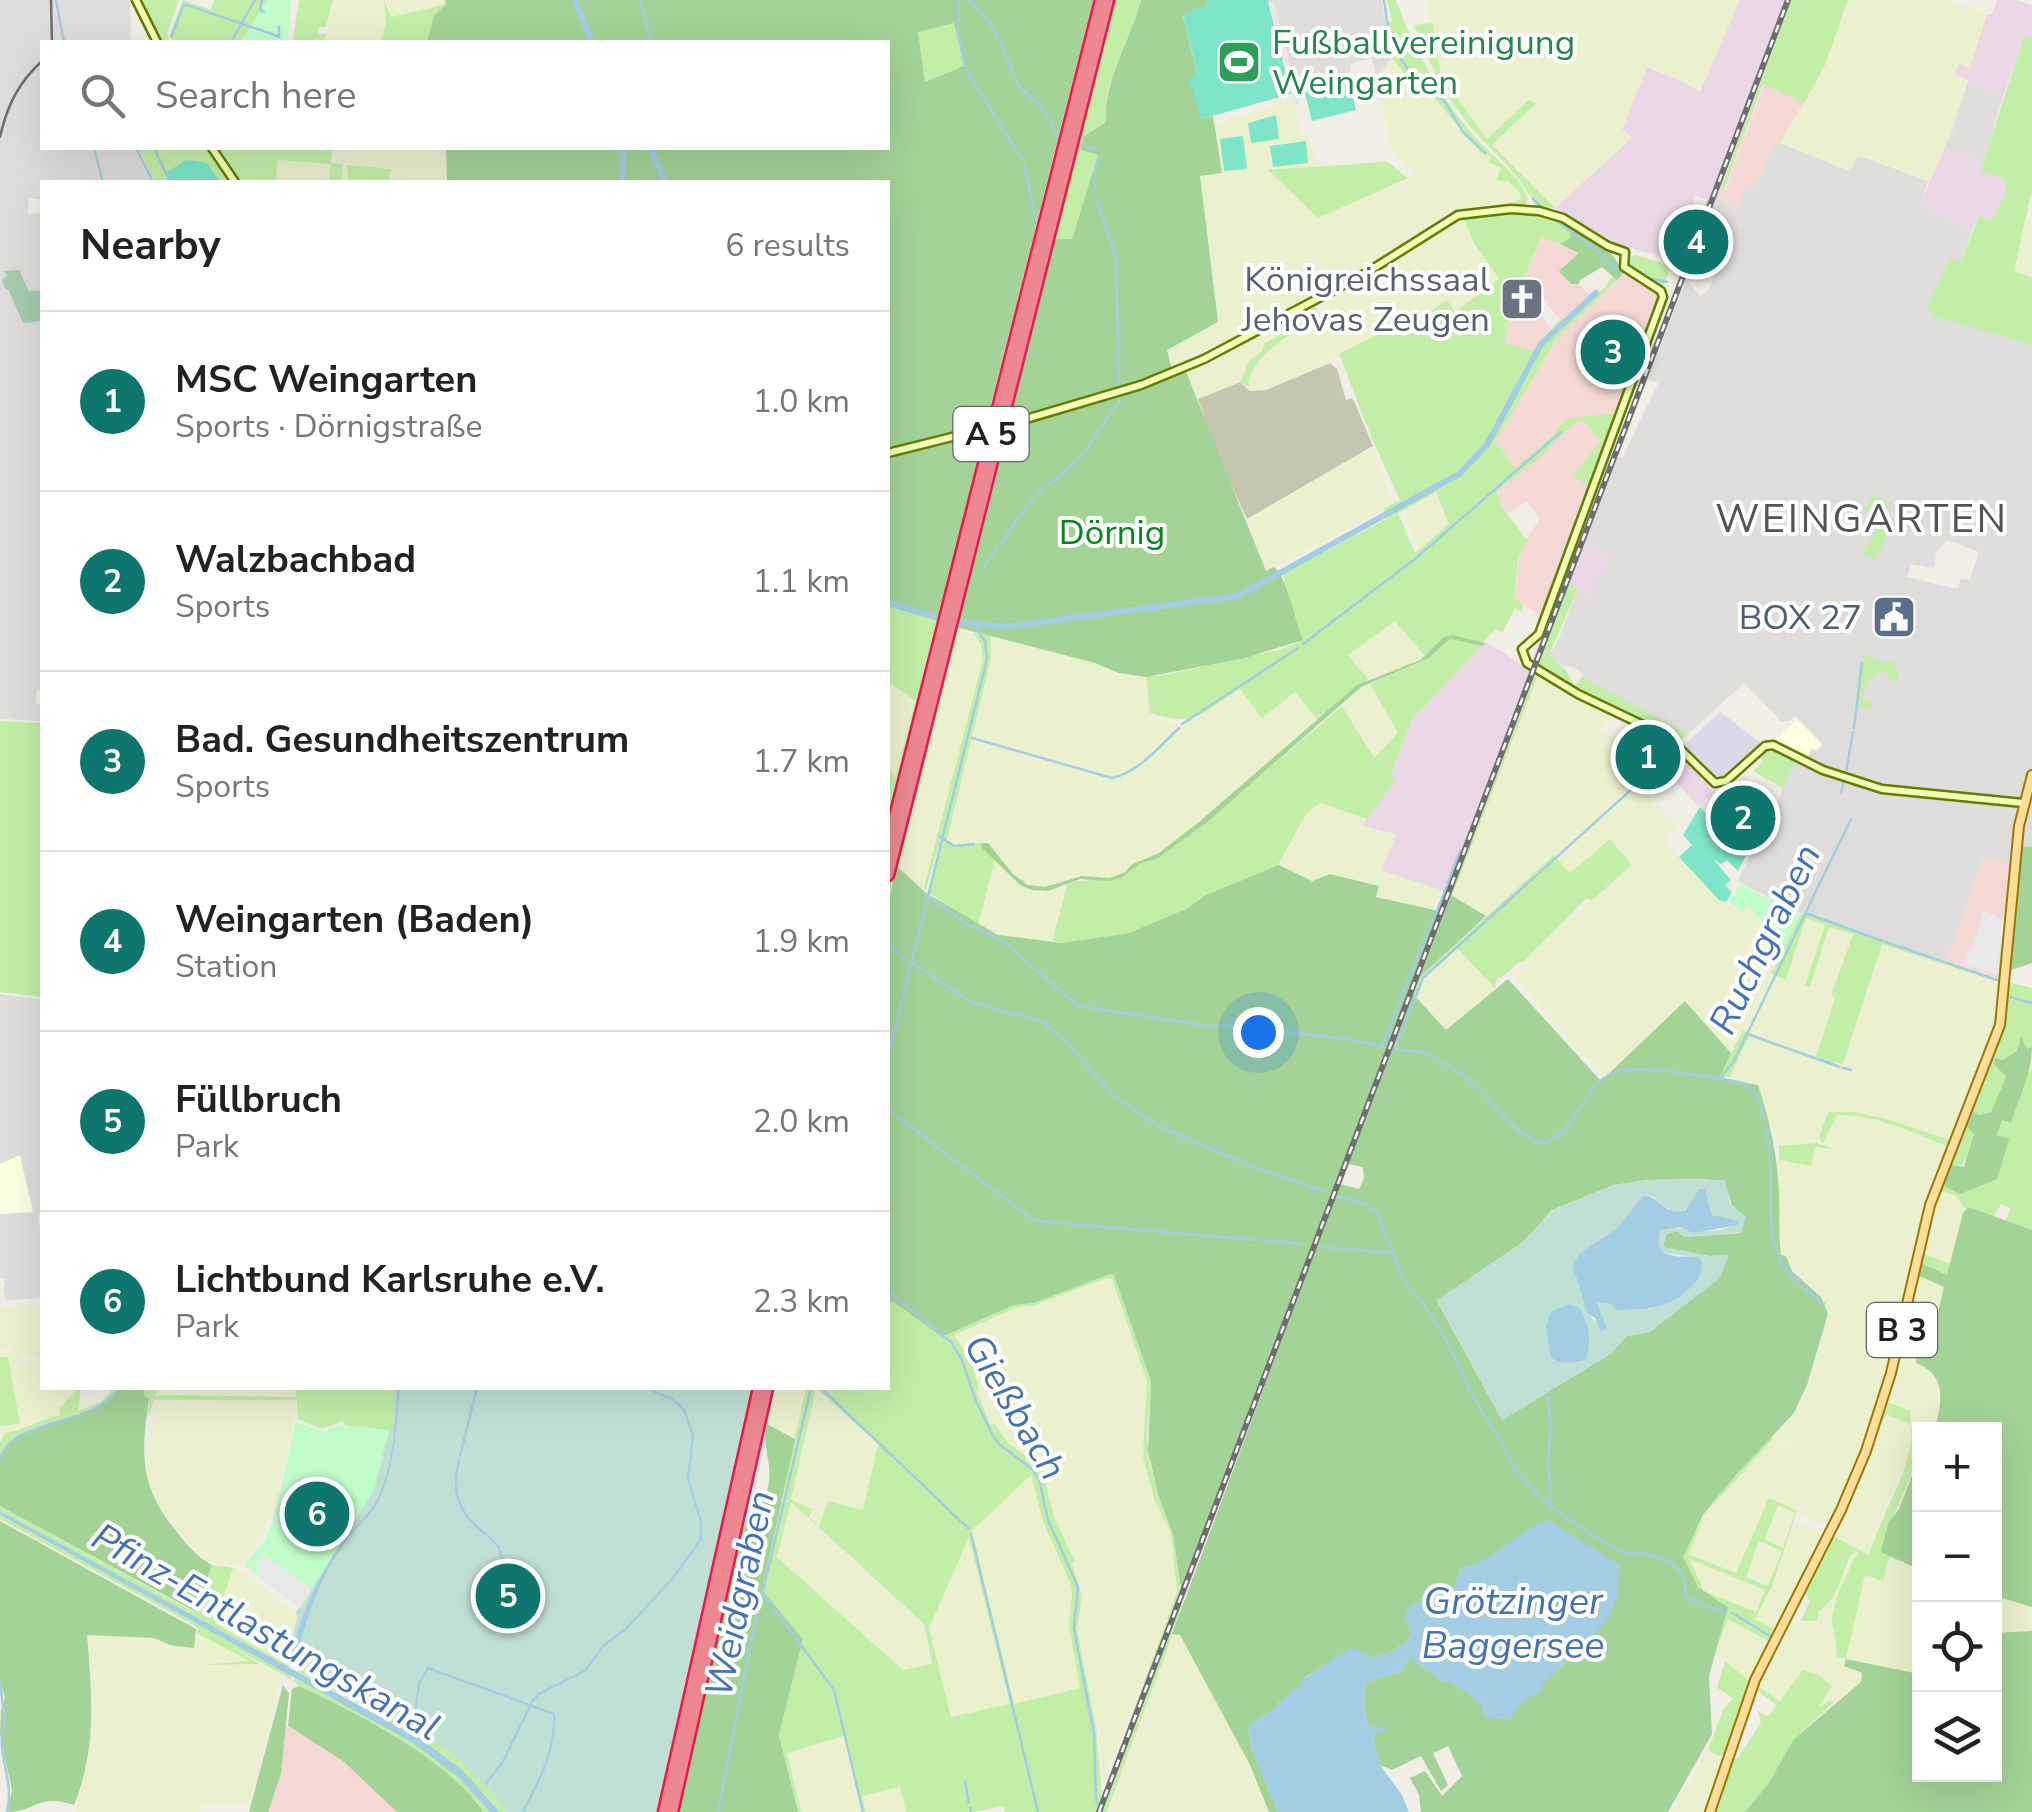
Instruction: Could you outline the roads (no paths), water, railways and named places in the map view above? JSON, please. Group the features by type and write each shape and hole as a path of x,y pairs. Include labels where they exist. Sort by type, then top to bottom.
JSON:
{"highway":[{"name":"A 5","path":"890,837 1100,0"},
{"name":"A 5","path":"890,866 1108,0"},
{"path":"664,1812 759,1390"},
{"path":"672,1812 767,1390"},
{"path":"760,1419 761,1446"},
{"path":"734,1535 748,1510"}],"main road":[{"path":"136,0 156,40"},
{"path":"213,150 234,180"},
{"path":"890,453 1141,386 1204,359 1368,272 1454,216 1512,209 1564,218 1625,252 1625,268 1663,294 1648,346 1539,634 1522,649 1527,663 1578,694 1668,737 1708,778 1718,783 1726,781 1769,745 1823,770 1885,789 2023,803"},
{"name":"B 3","path":"1710,1812 1755,1680 1827,1540 1866,1451 1891,1373 1930,1204 1992,1050 2003,1006 2008,916 2023,803 2032,775"}],"water":[{"path":"1699,1189 1705,1189 1712,1215 1739,1221 1738,1225 1693,1233 1680,1227 1661,1230 1659,1247 1663,1251 1698,1257 1702,1262 1699,1278 1681,1296 1656,1307 1616,1310 1611,1304 1597,1303 1607,1328 1601,1333 1595,1318 1588,1314 1573,1267 1579,1254 1616,1229 1643,1196 1672,1211 1686,1210"},
{"path":"1568,1305 1580,1308 1589,1332 1586,1359 1573,1362 1551,1358 1546,1326 1551,1311"},
{"path":"400,1390 394,1445 385,1487 376,1507 349,1537 328,1570 295,1662 290,1665 298,1631 318,1582 336,1551 379,1495"},
{"path":"0,1511 421,1739 463,1771 500,1812 490,1812 458,1777 413,1743 0,1515"},
{"name":"Grötzinger Baggersee","path":"1548,1520 1620,1565 1617,1598 1607,1621 1541,1686 1543,1691 1524,1700 1509,1720 1487,1718 1481,1704 1450,1681 1442,1682 1409,1660 1402,1671 1366,1682 1364,1706 1368,1725 1385,1728 1385,1732 1377,1731 1373,1737 1380,1765 1409,1812 1278,1812 1252,1750 1248,1730 1252,1723 1277,1708 1302,1684 1302,1679 1352,1648 1373,1658 1405,1643 1412,1634 1404,1619 1408,1607 1431,1595 1453,1591 1461,1568 1484,1560"}],"waterway":[{"path":"56,0 64,40"},
{"path":"232,40 255,0"},
{"path":"262,0 260,10 264,12"},
{"path":"575,0 591,40"},
{"path":"640,0 650,40"},
{"path":"959,0 958,34 965,65"},
{"path":"969,0 990,25 1013,73"},
{"path":"1384,0 1390,42 1411,74 1445,102 1463,132 1485,153"},
{"path":"171,37 184,4 272,34"},
{"path":"274,35 279,37 279,27"},
{"path":"966,70 1022,159"},
{"path":"1015,78 1042,108 1060,140"},
{"path":"1081,146 1097,150"},
{"path":"95,150 102,180"},
{"path":"137,150 152,180"},
{"path":"155,150 169,180"},
{"path":"622,180 623,150"},
{"path":"651,150 665,180"},
{"path":"1095,194 1094,174 1099,155"},
{"path":"1024,163 1036,220"},
{"path":"1097,199 1116,257 1119,385"},
{"path":"1533,199 1541,207"},
{"path":"1555,220 1597,250 1614,268 1621,269"},
{"path":"1634,269 1651,279 1667,282"},
{"path":"957,622 1005,627 1238,596 1459,474 1487,445 1541,344 1596,293"},
{"path":"1049,485 1082,456 1120,400"},
{"path":"1303,644 1415,559 1561,432"},
{"path":"1001,544 1021,513 1044,488"},
{"path":"983,568 997,549"},
{"path":"890,604 939,618"},
{"name":"Weidgraben","path":"890,1049 987,659 985,642 975,626"},
{"path":"1182,724 1298,648"},
{"path":"1854,728 1862,663"},
{"path":"972,738 1112,778 1140,764 1179,728"},
{"path":"1846,772 1853,732"},
{"path":"1395,1049 1423,978 1675,750"},
{"path":"1841,792 1844,782"},
{"name":"Ruchgraben","path":"1722,1076 1734,1061 1851,819"},
{"path":"939,836 954,846 974,844"},
{"path":"1433,922 1460,851"},
{"name":"Ruchgraben","path":"926,895 968,925 1004,942 1078,1006 1384,1047"},
{"path":"1808,914 1882,941"},
{"path":"1383,1044 1430,925"},
{"path":"1885,942 1910,950"},
{"path":"890,947 908,962"},
{"path":"1912,951 1944,962"},
{"path":"912,963 973,1003 1041,1021 1065,1041 1113,1095 1156,1125 1255,1168 1325,1192"},
{"path":"1947,963 1997,980"},
{"path":"2010,997 2032,1003"},
{"path":"1747,1034 1840,1067"},
{"name":"Ruchgraben","path":"1392,1049 1422,1052"},
{"name":"Ruchgraben","path":"1426,1054 1468,1079 1515,1127 1541,1144 1563,1131 1602,1080 1624,1070 1678,1072 1746,1084 1758,1097 1763,1119"},
{"path":"1843,1068 1851,1070"},
{"path":"890,1111 927,1139"},
{"name":"Ruchgraben","path":"1765,1127 1771,1163 1773,1239 1791,1277 1824,1304"},
{"path":"929,1141 1035,1221 1256,1240"},
{"path":"1336,1196 1365,1204 1378,1214 1404,1281 1444,1336 1512,1466 1549,1505 1586,1531 1623,1553 1642,1553 1669,1561 1684,1576 1686,1597 1701,1604"},
{"path":"1261,1240 1303,1244"},
{"path":"1320,1247 1390,1253"},
{"name":"Gießbach","path":"890,1293 951,1342 992,1434 1039,1479 1048,1520 1078,1587 1074,1628 1094,1734 1096,1800 1100,1807"},
{"path":"0,1458 21,1435 93,1410 118,1390"},
{"path":"460,1456 476,1390"},
{"path":"651,1390 673,1400"},
{"name":"Weidgraben","path":"718,1812 752,1637 811,1390"},
{"path":"823,1390 969,1529"},
{"path":"1547,1395 1551,1490"},
{"path":"532,1701 585,1671 603,1646 625,1630 673,1578 701,1539 701,1521 688,1479 693,1436 684,1410 676,1402"},
{"path":"459,1460 456,1487 460,1504 469,1519 499,1548"},
{"path":"1549,1504 1550,1495"},
{"path":"971,1534 1038,1812"},
{"path":"500,1551 509,1609"},
{"path":"764,1595 834,1690 863,1812"},
{"path":"1705,1606 1726,1612"},
{"path":"1732,1613 1770,1636"},
{"name":"Pfinz-Entlastungskanal","path":"413,1726 419,1684 428,1668 554,1714 549,1752 523,1812"},
{"path":"0,1682 7,1812"},
{"path":"486,1783 503,1762 531,1704"},
{"path":"965,1782 969,1803"},
{"path":"970,1807 971,1812"}],"tram line":[{"path":"51,0 52,40"},
{"path":"0,137 15,96 40,63"}],"railway":[{"path":"1099,1812 1788,0"}],"place":[{"name":"Fußballvereinigung Weingarten","path":"1239,62"},
{"name":"Weingarten (Baden)","path":"1696,242"},
{"name":"Königreichssaal Jehovas Zeugen","path":"1522,299"},
{"name":"Bad. Gesundheitszentrum","path":"1613,352"},
{"name":"BOX 27","path":"1894,617"},
{"name":"MSC Weingarten","path":"1648,757"},
{"name":"Walzbachbad","path":"1743,818"},
{"name":"Lichtbund Karlsruhe e.V.","path":"317,1514"},
{"name":"Füllbruch","path":"508,1596"}],"district":[{"name":"WEINGARTEN","path":"1862,519"}],"park label":[{"name":"Dörnig","path":"1112,532"}]}
